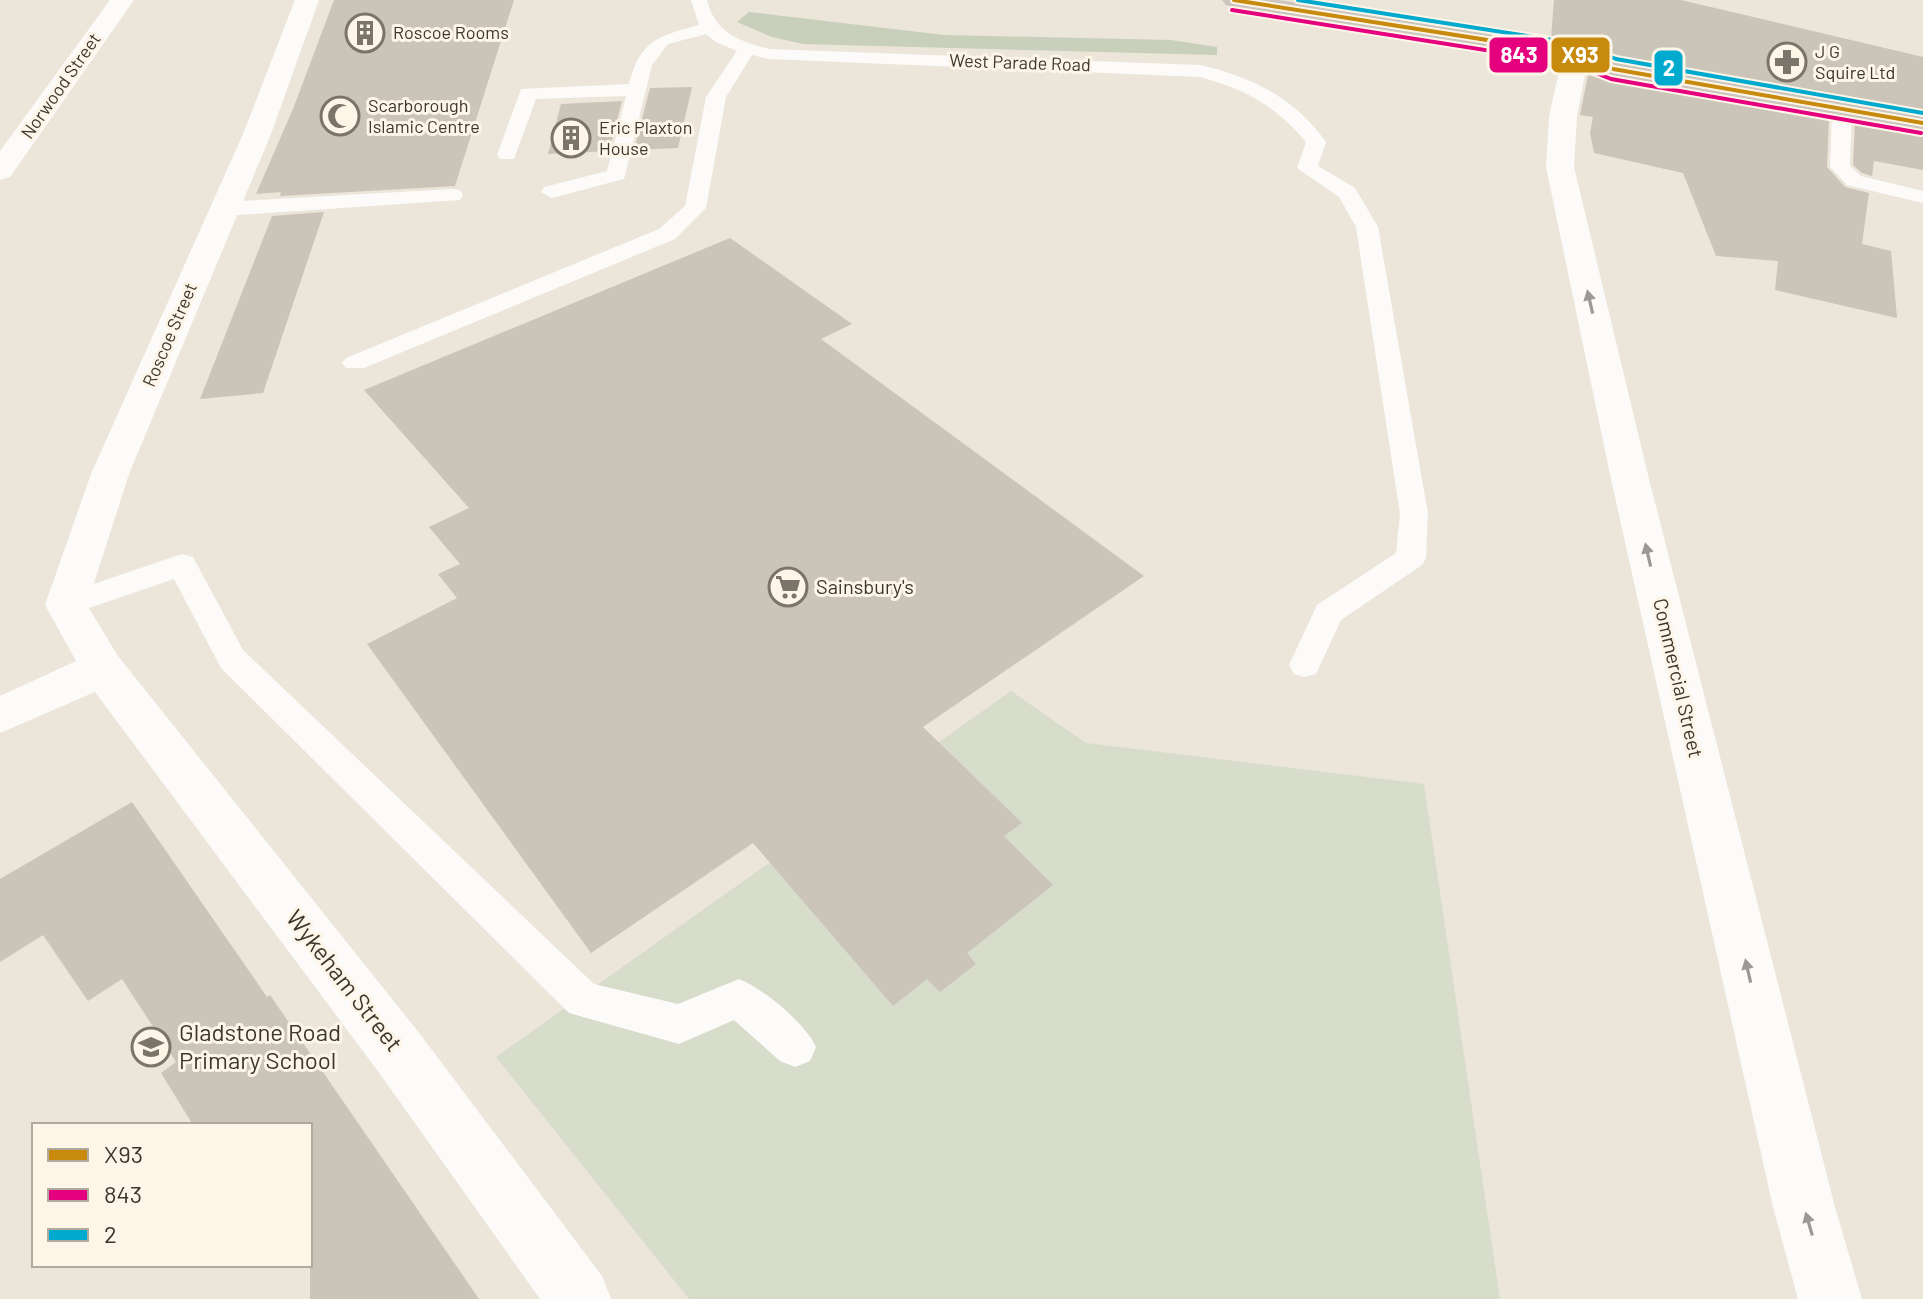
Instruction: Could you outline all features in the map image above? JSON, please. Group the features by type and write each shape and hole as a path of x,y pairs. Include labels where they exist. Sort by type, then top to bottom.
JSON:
{"highway":[{"path":"1234,0 1280,3 1583,56 1613,69 1923,123"},
{"path":"1583,56 1617,52 1923,106"}],"street":[{"name":"Norwood Street","path":"0,171 122,0"},
{"name":"Roscoe Street","path":"66,605 110,474 257,134 307,0"},
{"name":"Commercial Street","path":"1583,56 1563,116 1560,167 1630,479 1801,1192 1830,1299"},
{"path":"0,715 102,668 66,605"},
{"name":"Wykeham Street","path":"102,668 400,1054 579,1299"}],"lane":[{"path":"552,192 617,175 634,90 643,64 662,40 707,28 701,19 699,0"},
{"name":"West Parade Road","path":"707,28 748,48 769,54 1201,71 1273,95 1295,114 1316,142 1307,168 1347,193 1367,227 1414,514 1411,558 1328,613 1305,665"},
{"path":"355,363 667,234 695,208 716,97 748,48"},
{"path":"1212,92 1237,81"},
{"path":"507,155 528,93 634,90"},
{"path":"1842,108 1840,167 1854,181 1923,197"},
{"path":"224,209 452,195"},
{"path":"66,605 182,565 232,659 583,1000 679,1024 739,998 795,1047"}],"green space":[{"path":"749,12 944,35 1171,40 1217,47 1217,55 803,44 772,37 737,22"},
{"path":"1011,691 1086,743 1424,784 1500,1299 689,1299 496,1057"}],"building":[{"path":"334,0 514,0 455,186 280,196 281,192 256,194 293,109"},
{"path":"1554,0 1681,0 1923,57 1923,112 1621,60 1600,49 1551,39"},
{"path":"1589,70 1612,80 1829,118 1827,167 1845,187 1869,193 1862,244 1891,251 1897,318 1775,290 1778,261 1716,256 1683,173 1594,153 1590,133 1593,117 1580,115"},
{"path":"692,87 678,148 634,150 650,88"},
{"name":"Eric Plaxton House","path":"622,101 609,151 548,154 561,104"},
{"path":"1855,122 1923,134 1923,170 1874,161 1872,176 1862,173 1853,165"},
{"path":"324,212 263,393 200,399 272,216"},
{"name":"Sainsbury's","path":"730,238 852,324 821,339 1144,576 923,727 1022,823 1004,836 1053,885 967,953 976,964 940,992 927,979 893,1006 753,843 591,953 367,644 457,598 438,574 460,564 429,527 469,508 364,390"},
{"path":"132,802 267,997 270,995 479,1299 310,1299 312,1123 192,1123 161,1073 176,1062 122,979 88,1001 43,935 0,962 0,879"}],"transit line":[{"name":"X93","path":"1234,0 1576,54 1590,57 1613,69 1923,123"},
{"name":"2","path":"1298,0 1578,44 1616,59 1923,113"},
{"name":"843","path":"1232,10 1574,64 1611,79 1921,133"}],"place":[{"name":"Roscoe Rooms","path":"365,33"},
{"name":"J G Squire Ltd","path":"1787,62"},
{"name":"Scarborough Islamic Centre","path":"340,116"},
{"name":"Eric Plaxton House","path":"571,138"},
{"name":"Sainsbury's","path":"788,587"},
{"name":"Gladstone Road Primary School","path":"151,1047"}]}
